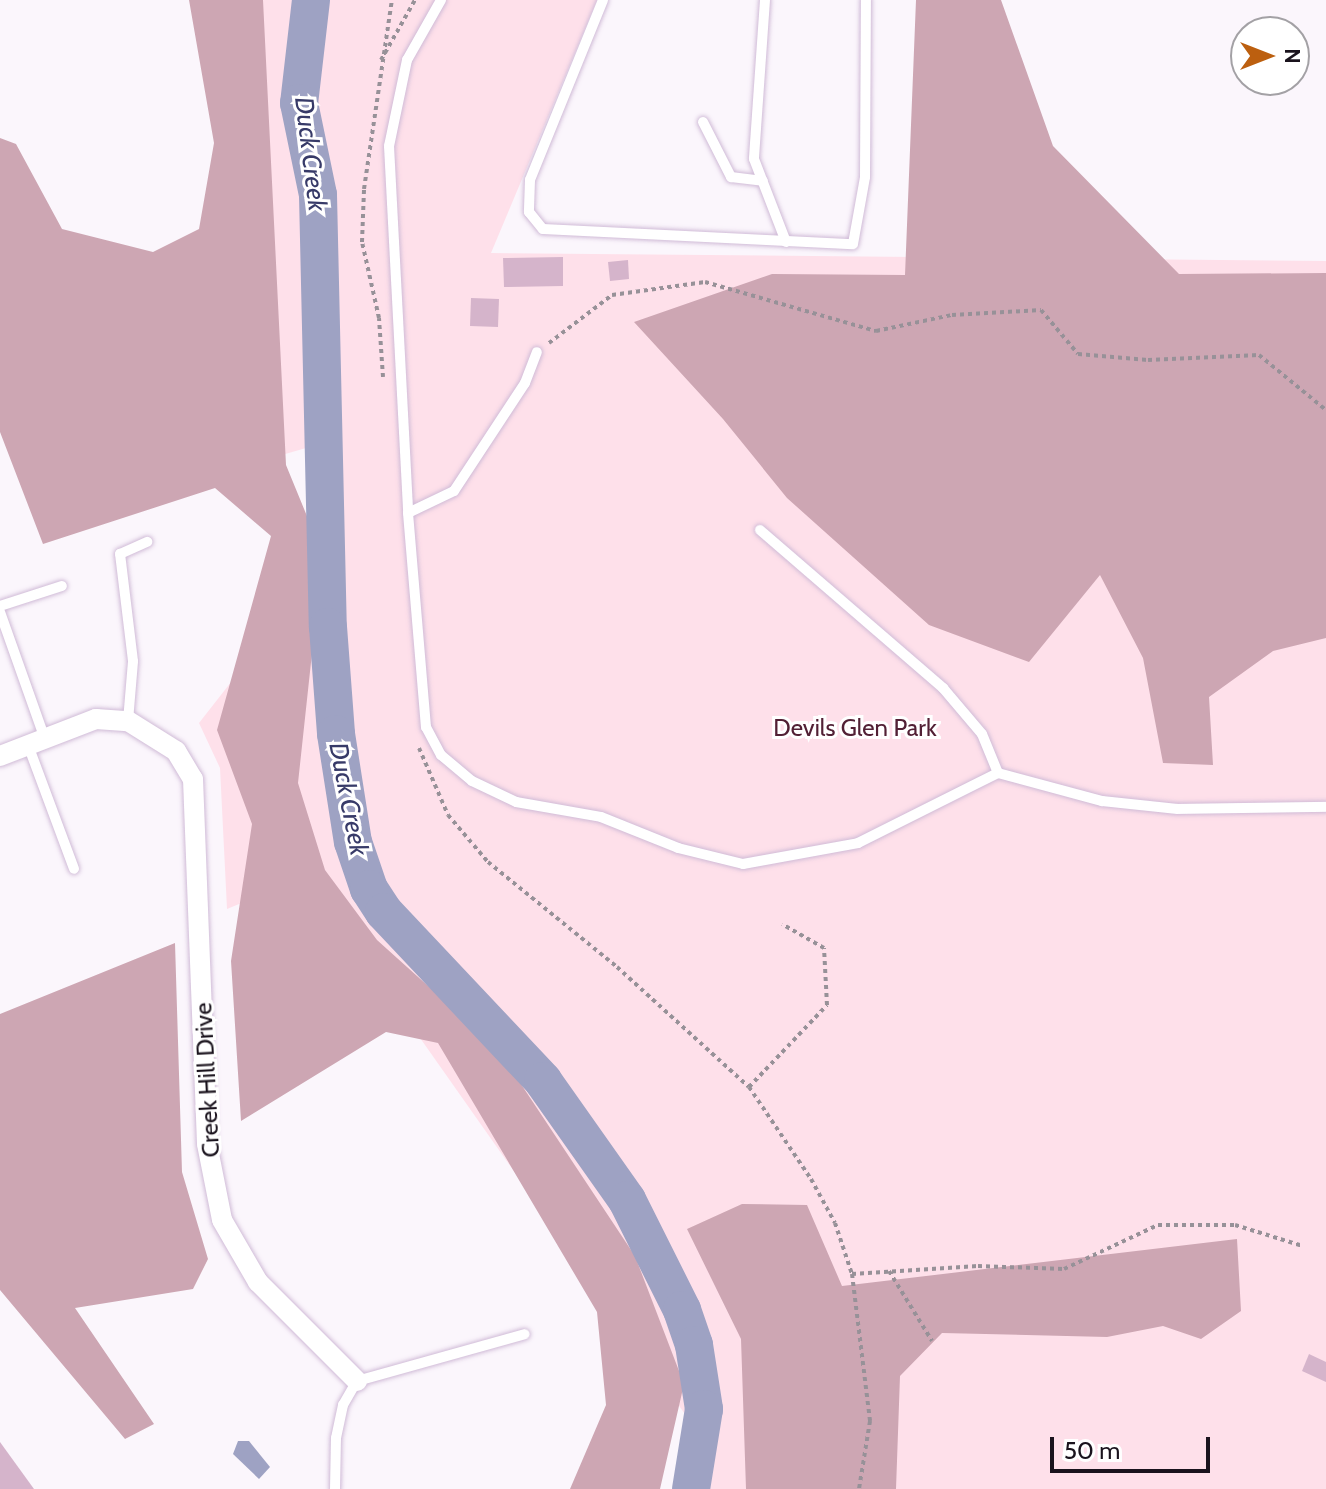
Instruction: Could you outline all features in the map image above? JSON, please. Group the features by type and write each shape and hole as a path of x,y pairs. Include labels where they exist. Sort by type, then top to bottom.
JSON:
{"street":[{"path":"0,756 96,719 128,721"},
{"name":"Creek Hill Drive","path":"128,721 176,751 193,779 199,872 207,1144 222,1220 258,1282 357,1381"}],"lane":[{"path":"441,0 407,60 389,146 408,513 426,727 441,755 472,781 516,802 601,817 678,848 743,864 858,843 998,773 1102,801 1194,809 1326,807"},
{"path":"603,0 543,140 530,180 529,212 543,229 853,244 865,177 866,0"},
{"path":"765,0 754,159 786,242"},
{"path":"703,122 731,177 763,181"},
{"path":"408,513 454,491 525,383 537,352"},
{"path":"760,530 943,688 982,734 998,773"},
{"path":"128,721 133,661 120,554 147,542"},
{"path":"0,606 62,586"},
{"path":"0,612 74,869"},
{"path":"335,1489 336,1438 343,1405 357,1381 525,1334"}],"path":[{"path":"384,392 379,318 362,242 380,62 392,0"},
{"path":"380,62 415,0"},
{"path":"537,352 612,295 705,282 876,331 952,315 1041,310 1078,354 1148,360 1259,355 1326,410"},
{"path":"418,742 448,815 488,862 617,967 749,1087 811,1179 835,1223 852,1274 870,1421 859,1489"},
{"path":"749,1087 827,1005 824,948 782,924"},
{"path":"852,1274 978,1266 1064,1269 1158,1225 1235,1225 1303,1246"},
{"path":"889,1271 932,1341"}],"green space":[{"name":"Devils Glen Park","path":"219,0 597,0 491,253 1326,261 1326,1489 679,1489 713,1454 306,876 227,909 220,768 199,723 326,561 306,448 268,459"}],"shaded area":[{"path":"189,0 263,0 286,465 309,521 316,616 298,783 325,870 377,940 497,1048 635,1256 684,1384 660,1489 570,1489 606,1405 597,1312 438,1043 386,1032 241,1121 231,961 252,824 217,730 271,536 215,488 43,544 0,432 0,138 16,144 62,229 153,252 199,229 214,143"},
{"path":"916,0 1001,0 1053,146 1179,274 1326,273 1326,638 1273,651 1209,697 1213,765 1163,763 1143,658 1100,575 1029,662 929,625 787,498 723,419 634,322 772,274 905,275"},
{"path":"175,943 182,1172 208,1259 193,1289 75,1308 154,1424 125,1439 0,1290 0,1014"},
{"path":"742,1204 807,1205 842,1286 1237,1239 1241,1311 1201,1339 1163,1326 1107,1337 942,1333 900,1376 896,1489 746,1489 741,1339 687,1229"}],"water":[{"path":"238,1441 249,1441 270,1467 259,1479 233,1454"}],"building":[{"path":"563,257 563,286 504,287 503,258"},
{"path":"628,260 629,279 610,281 608,262"},
{"path":"471,298 499,299 498,327 470,326"},
{"path":"1309,1354 1326,1362 1326,1382 1302,1371"},
{"path":"0,1442 34,1489 0,1489"}],"waterway":[{"name":"Duck Creek","path":"311,0 299,103 318,195 328,627 336,734 353,842 369,889 384,912 543,1081 627,1200 682,1310 694,1345 704,1409 691,1489"}]}
